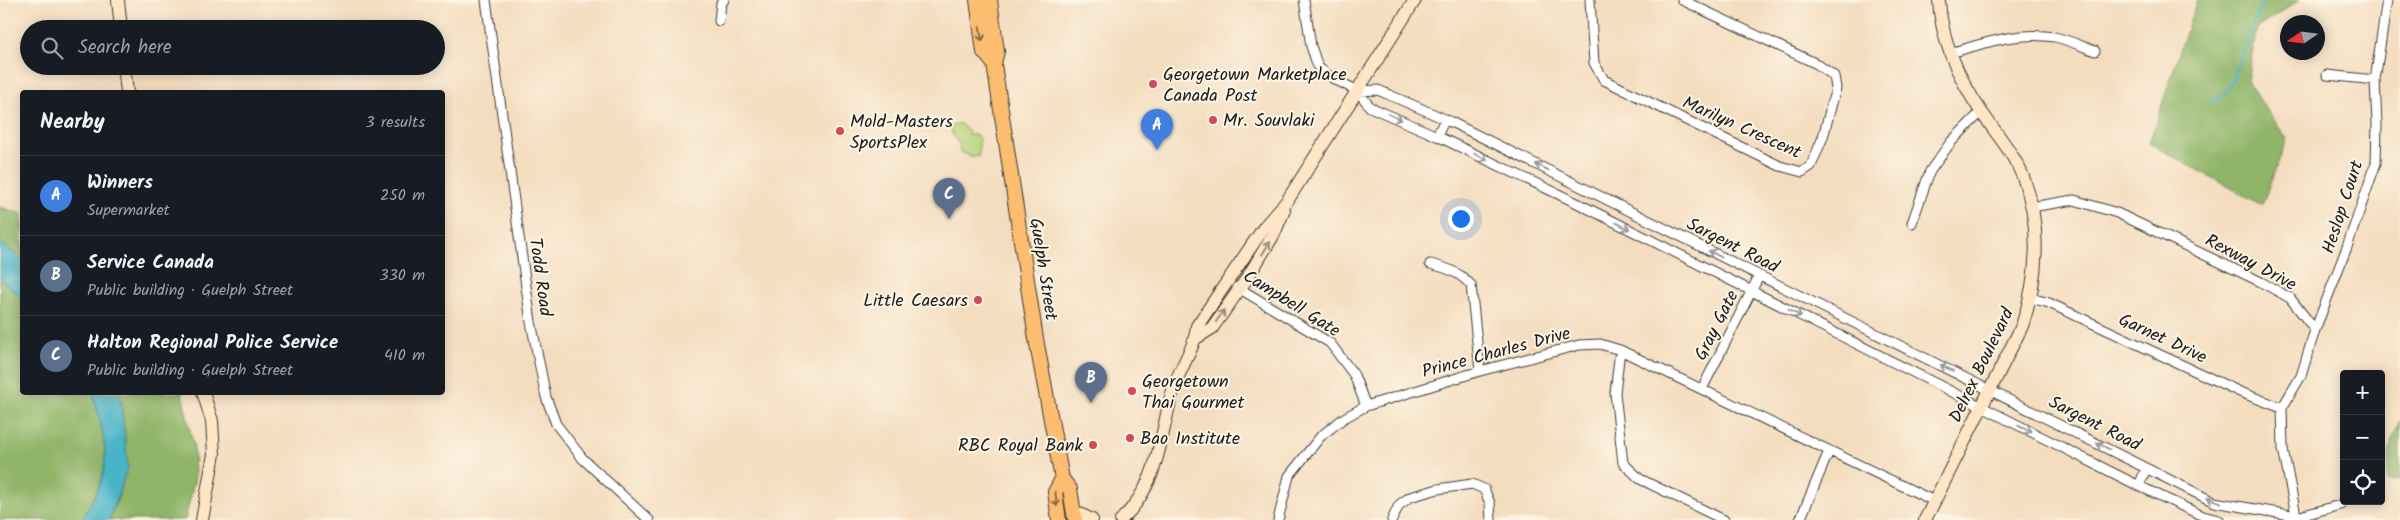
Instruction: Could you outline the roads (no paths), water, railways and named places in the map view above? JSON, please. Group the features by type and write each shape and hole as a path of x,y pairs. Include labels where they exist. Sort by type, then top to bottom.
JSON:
{"main road":[{"path":"118,0 119,20"},
{"name":"Guelph Street","path":"977,0 984,52 994,64"},
{"name":"Guelph Street","path":"990,0 997,51 994,64 1035,330 1062,480 1070,489 1075,516"},
{"path":"1121,520 1136,505 1150,479 1173,390 1182,365 1196,338 1197,326 1265,226 1287,201 1416,0"},
{"name":"Delrex Boulevard","path":"1925,520 2022,326 2031,298 2038,250 2031,207 2023,176 1963,83 1950,53 1939,0"},
{"path":"125,75 127,90"},
{"path":"1196,338 1212,328 1240,289 1274,234 1287,201"},
{"path":"202,520 214,454 212,421 204,395"},
{"name":"Guelph Street","path":"1059,520 1055,492 1062,480"},
{"path":"1075,516 1092,520"}],"street":[{"name":"Todd Road","path":"486,0 531,322 546,398 556,424 583,459 649,520"},
{"path":"719,20 721,3 724,0"},
{"path":"1304,0 1311,46 1318,67 1332,78 1358,91"},
{"name":"Marilyn Crescent","path":"1590,0 1594,63 1604,80 1780,166 1802,172 1810,166 1822,137 1836,88 1834,76 1817,64 1682,0"},
{"name":"Heslop Court","path":"2315,330 2376,164 2378,125 2374,80 2387,0"},
{"path":"1950,53 2009,36 2038,35 2057,38 2095,51"},
{"path":"2327,75 2374,80"},
{"name":"Sargent Road","path":"1358,91 1378,90 1445,119 2214,502 2295,519 2340,505"},
{"name":"Sargent Road","path":"1358,91 1370,107 1437,136 1580,204 2139,486 2203,516 2219,520"},
{"path":"1912,223 1930,171 1951,142 1981,112"},
{"path":"1437,136 1445,119"},
{"path":"1580,204 1585,189"},
{"name":"Rexway Drive","path":"2031,207 2074,200 2117,213 2261,282 2290,298 2315,330"},
{"path":"1430,264 1452,269 1464,277 1471,285 1480,371"},
{"name":"Gray Gate","path":"1702,389 1759,276"},
{"name":"Campbell Gate","path":"1227,282 1330,343 1354,376 1366,406"},
{"name":"Garnet Drive","path":"2031,298 2049,303 2240,392 2282,408"},
{"path":"1860,346 1866,329"},
{"path":"2295,519 2283,449 2282,408 2301,376 2315,330"},
{"name":"Prince Charles Drive","path":"1278,520 1290,476 1321,436 1344,418 1366,406 1480,371 1579,345 1600,344 1620,350 1934,501"},
{"path":"1620,350 1615,394 1623,463 1640,480 1724,520"},
{"path":"1800,520 1829,452"},
{"name":"Sargent Road","path":"2139,486 2146,468"},
{"path":"1392,520 1399,505 1410,497 1438,489 1472,484 1484,489 1490,503 1491,520"}],"water":[{"path":"0,242 20,257 20,296 0,279"},
{"path":"93,395 120,395 128,467 109,520 81,520 99,486 103,471 105,458 102,430"}],"waterway":[{"path":"2210,102 2220,99 2230,86 2263,0"}],"place":[{"name":"Georgetown Marketplace Canada Post","path":"1153,84"},
{"name":"Mr. Souvlaki","path":"1213,120"},
{"name":"Mold-Masters SportsPlex","path":"840,131"},
{"name":"Winners","path":"1157,150"},
{"name":"Halton Regional Police Service","path":"949,219"},
{"name":"Little Caesars","path":"978,300"},
{"name":"Georgetown Thai Gourmet","path":"1132,391"},
{"name":"Service Canada","path":"1091,403"},
{"name":"Bao Institute","path":"1130,438"},
{"name":"RBC Royal Bank","path":"1093,445"}]}
